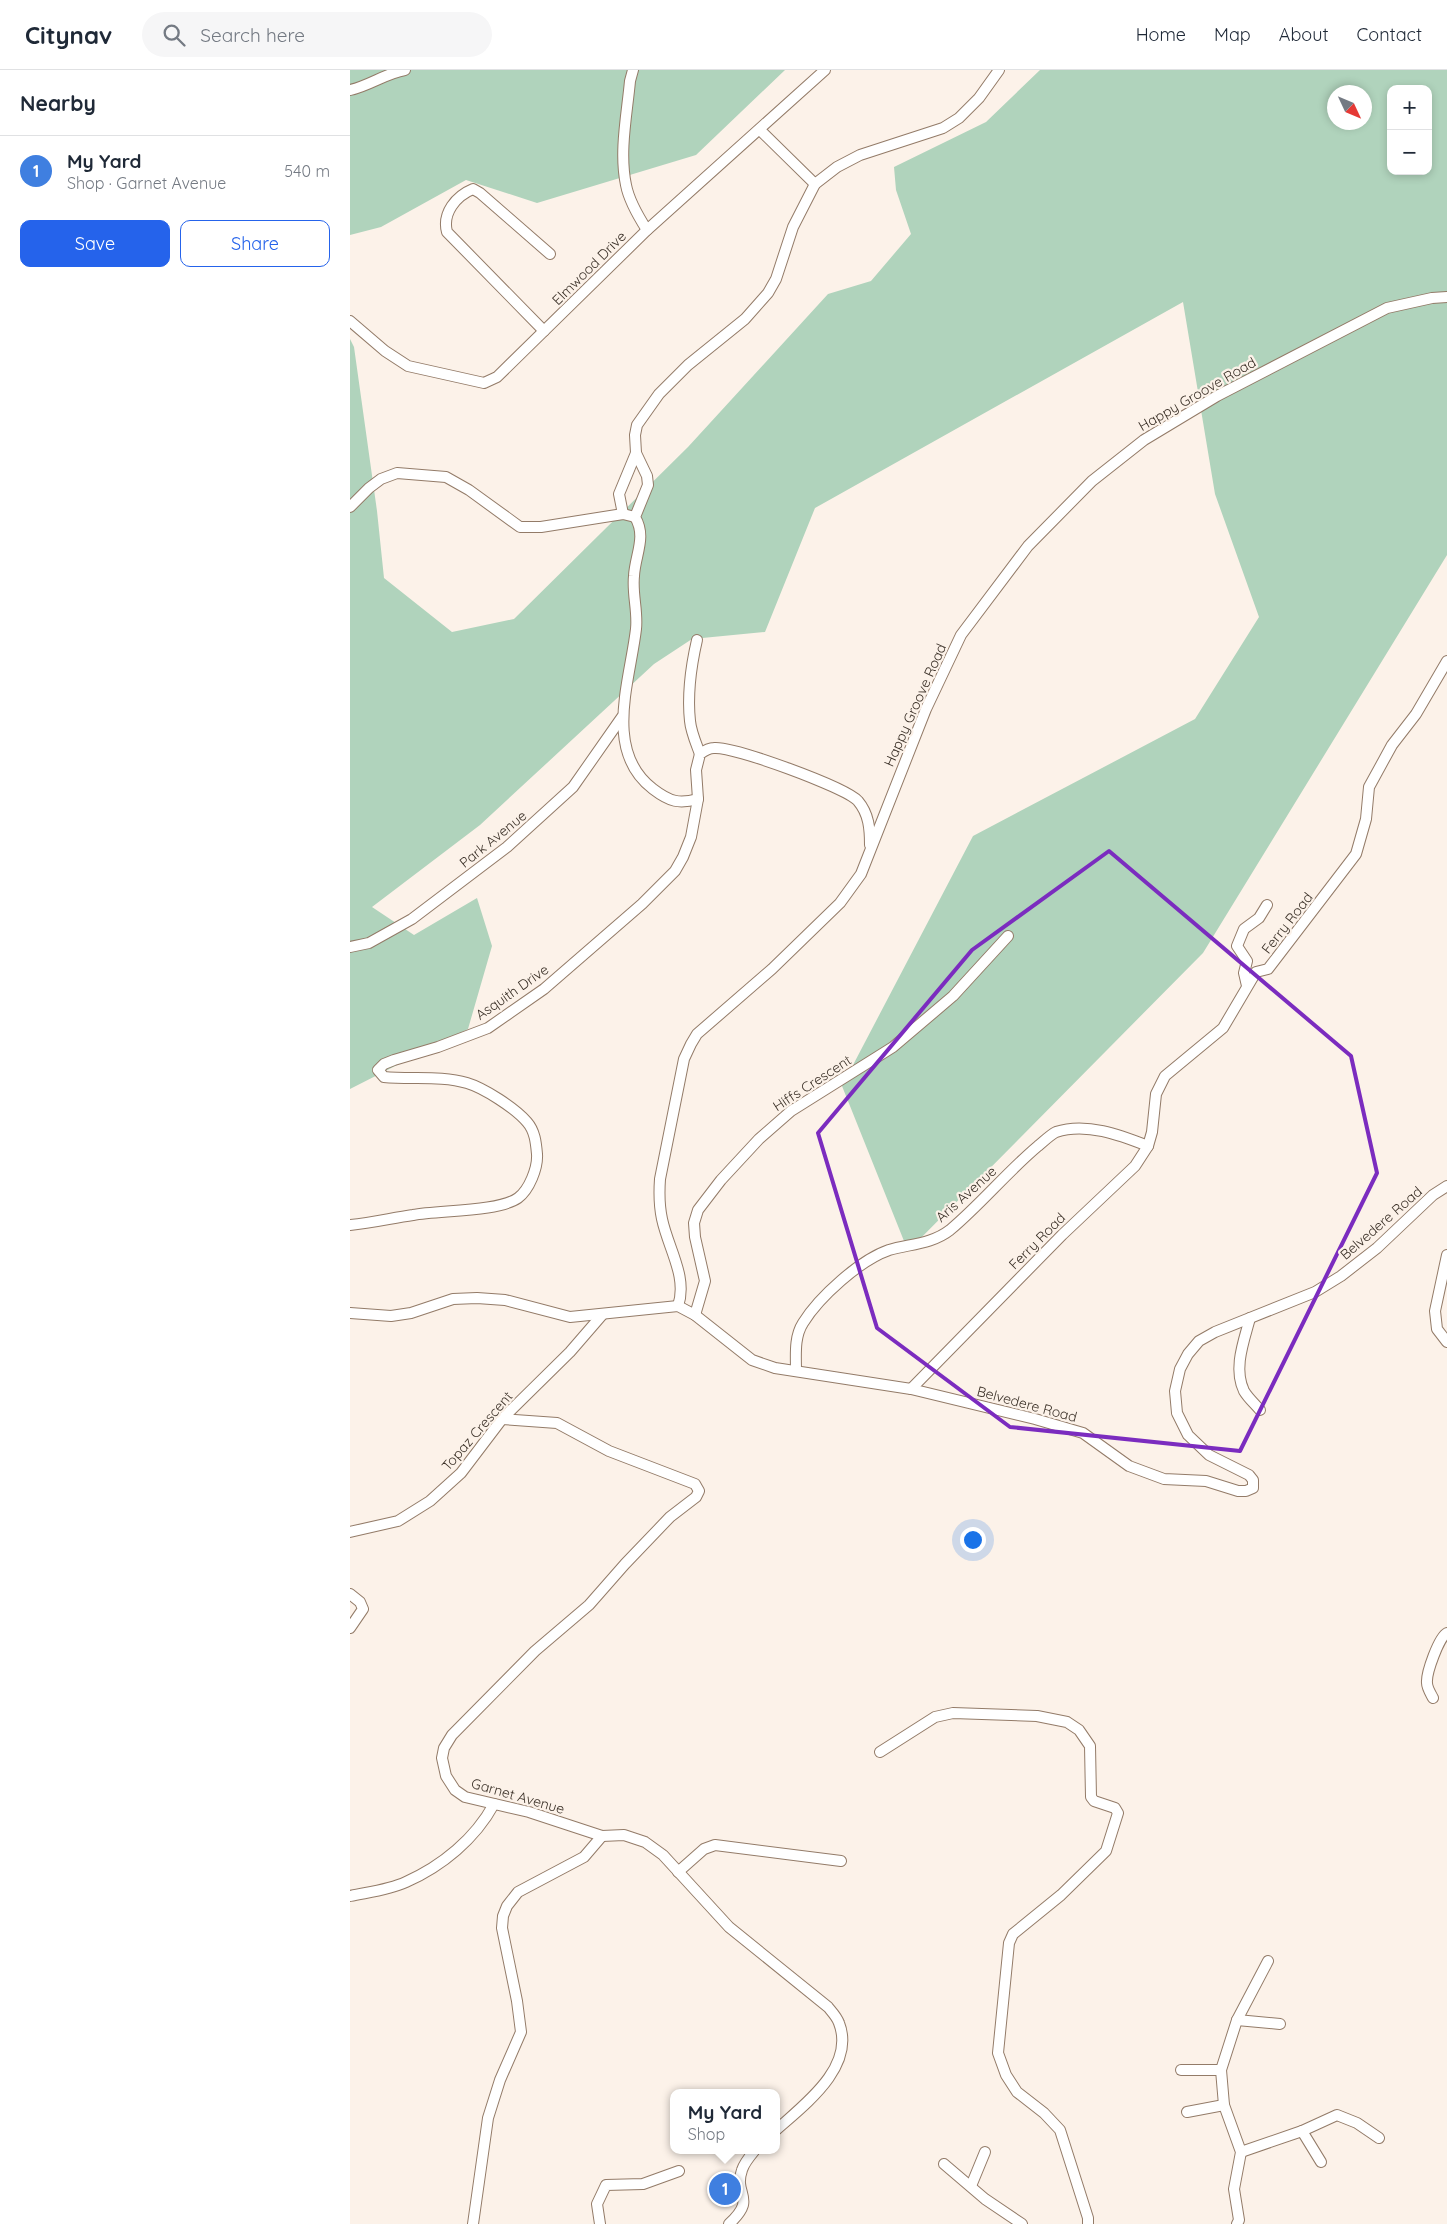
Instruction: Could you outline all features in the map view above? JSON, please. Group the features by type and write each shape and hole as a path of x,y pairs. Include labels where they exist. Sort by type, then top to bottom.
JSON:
{"street":[{"path":"350,90 360,88 396,71 405,70"},
{"path":"633,70 630,81 623,157 626,185 636,213 647,230"},
{"name":"Elmwood Drive","path":"350,321 385,351 408,366 484,383 497,378 647,230 825,70"},
{"path":"698,799 682,803 663,797 643,782 632,765 627,752 622,716 636,627 634,574 641,529 635,517 648,484 647,476 636,453 635,435 637,425 659,394 688,365 745,320 768,293 776,279 793,228 815,184 837,167 860,155 943,128 959,118 979,98 999,70"},
{"path":"760,130 815,184"},
{"path":"544,332 447,232 447,214 464,193 472,189 480,192 550,254"},
{"name":"Happy Groove Road","path":"678,1306 682,1285 662,1220 659,1197 660,1179 684,1058 697,1034 772,969 840,903 861,874 926,709 961,635 1028,546 1092,481 1144,440 1217,396 1387,308 1432,298 1447,297"},
{"path":"623,514 619,494 636,453"},
{"path":"350,507 381,479 397,473 446,477 469,490 520,527 541,526 623,514 635,517"},
{"path":"697,640 691,666 689,705 690,722 700,754 715,747 760,759 843,790 858,801 869,821 871,850"},
{"name":"Ferry Road","path":"911,1389 1062,1235 1135,1166 1148,1146 1152,1132 1156,1094 1165,1076 1223,1028 1256,972 1268,969 1356,854 1366,819 1369,787 1392,745 1416,714 1447,661"},
{"name":"Park Avenue","path":"350,947 369,943 412,919 507,847 573,787 622,716"},
{"name":"Asquith Drive","path":"350,1225 377,1223 414,1214 505,1204 519,1197 530,1181 537,1159 536,1141 528,1122 497,1099 467,1083 435,1079 384,1077 378,1070 384,1064 394,1060 438,1047 488,1028 544,989 642,904 675,871 691,838 698,799 696,770 700,754"},
{"path":"1247,986 1244,973 1246,961 1237,946 1244,929 1259,918 1267,905"},
{"name":"Hiffs Crescent","path":"695,1315 705,1281 695,1237 694,1223 698,1210 721,1180 759,1139 790,1111 893,1047 938,1009 953,996 1008,936"},
{"name":"Aris Avenue","path":"796,1371 795,1346 803,1323 830,1290 854,1270 888,1251 928,1241 948,1232 1022,1160 1055,1133 1087,1129 1118,1135 1148,1146"},
{"name":"Belvedere Road","path":"678,1306 695,1315 752,1360 775,1368 911,1389 1034,1419 1083,1433 1129,1466 1164,1479 1206,1481 1238,1491 1246,1491 1253,1488 1253,1480 1249,1475 1209,1455 1188,1436 1176,1413 1175,1391 1180,1369 1188,1354 1199,1341 1215,1332 1315,1292 1341,1276 1377,1248 1433,1196 1447,1186"},
{"path":"1447,1255 1435,1311 1437,1329 1447,1342"},
{"path":"350,1313 391,1316 411,1313 453,1299 477,1298 505,1300 570,1317 602,1315 653,1307 678,1306"},
{"name":"Topaz Crescent","path":"350,1532 398,1521 430,1502 461,1473 502,1419 570,1352 602,1315"},
{"path":"1250,1318 1240,1357 1239,1375 1245,1393 1260,1410"},
{"name":"Garnet Avenue","path":"502,1419 557,1423 609,1451 695,1484 699,1491 696,1496 670,1517 589,1605 535,1651 452,1735 444,1748 442,1758 446,1776 455,1790 465,1797 530,1812 602,1836 624,1835 645,1842 663,1855 728,1927 828,2007 839,2023 842,2039 841,2054 826,2081 802,2107 780,2126"},
{"path":"350,1594 363,1608 350,1628"},
{"path":"1433,1698 1427,1684 1429,1673 1440,1638 1447,1632"},
{"path":"880,1752 935,1716 953,1713 1037,1716 1066,1722 1079,1730 1090,1746 1091,1797 1094,1801 1115,1808 1118,1813 1106,1851 1061,1896 1013,1934 1009,1942 998,2054 1006,2076 1017,2092 1060,2130 1088,2221 1098,2224"},
{"path":"350,1896 406,1883 446,1860 486,1818 494,1804"},
{"path":"473,2224 488,2118 500,2080 521,2032 517,2001 503,1936 503,1916 507,1906 518,1892 584,1857 602,1836"},
{"path":"678,1872 704,1849 715,1845 841,1861"},
{"path":"1237,2224 1239,2220 1234,2189 1241,2152 1224,2105 1221,2070 1236,2020 1268,1962"},
{"path":"1236,2020 1280,2024"},
{"path":"1180,2070 1221,2070"},
{"path":"1187,2112 1224,2105"},
{"path":"1241,2152 1302,2131 1337,2115 1357,2123 1379,2138"},
{"path":"1302,2131 1321,2162"},
{"path":"971,2186 985,2152"},
{"path":"729,2224 741,2213 744,2206 741,2171 752,2154"},
{"path":"944,2164 1011,2218 1022,2224"},
{"path":"600,2224 597,2204 606,2186 642,2184 679,2171"}],"highlighted area":[{"path":"1109,851 1351,1056 1377,1173 1240,1451 1010,1427 877,1328 818,1133 972,950"}],"green space":[{"path":"350,70 785,70 696,155 537,203 466,180 381,227 350,235"},
{"path":"1040,70 1447,70 1447,555 1203,953 908,1251 842,1086 973,836 1195,719 1259,617 1215,494 1183,302 815,508 765,632 692,639 654,664 480,825 372,907 414,935 477,898 492,946 468,1029 350,1089 350,339 354,347 377,511 384,578 452,632 514,619 688,447 828,294 871,281 911,234 896,190 894,167 986,122"}],"place":[{"name":"My Yard","path":"725,2189"}]}
